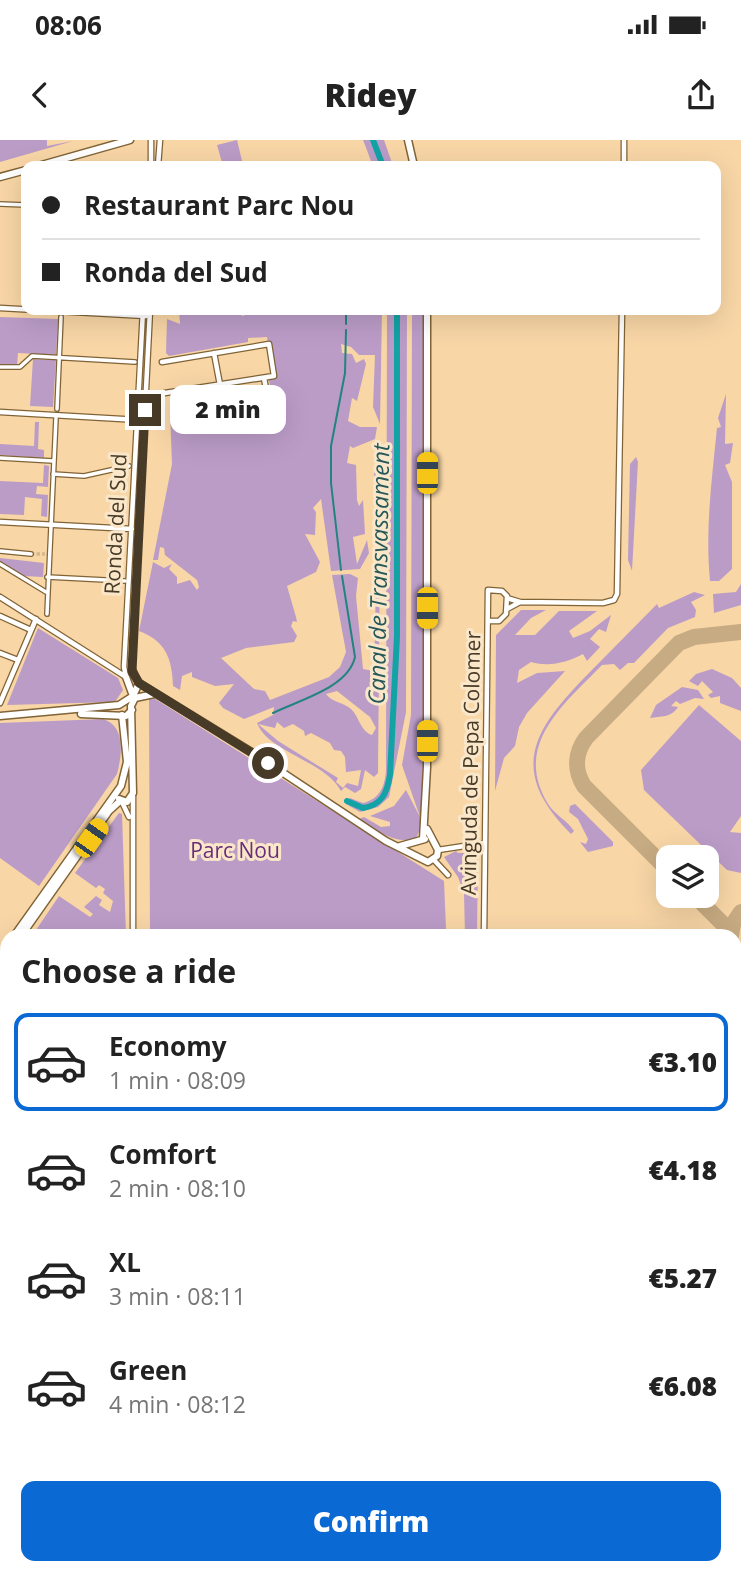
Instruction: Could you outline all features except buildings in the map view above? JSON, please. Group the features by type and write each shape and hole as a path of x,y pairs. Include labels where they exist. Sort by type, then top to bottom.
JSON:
{"street":[{"path":"56,161 130,140"},
{"path":"151,161 150,141 161,140 159,161"},
{"path":"408,140 413,161"},
{"path":"624,140 624,161"},
{"path":"0,177 21,171"},
{"path":"0,204 21,205"},
{"path":"0,309 21,310"},
{"name":"Ronda del Sud","path":"119,788 127,762 121,715 139,683 132,667 146,315"},
{"path":"425,840 427,315"},
{"path":"488,621 503,620 507,598 520,602 603,603 614,600 617,594 622,315"},
{"path":"57,409 61,317"},
{"path":"162,362 269,344 274,376 165,393"},
{"path":"214,353 226,417"},
{"path":"0,367 20,367 32,356 135,362"},
{"path":"207,420 270,410 264,378"},
{"path":"0,412 141,420"},
{"path":"47,614 46,554 56,418"},
{"name":"Ronda del Sud","path":"133,929 133,793 129,703 124,667 131,528 141,420"},
{"path":"0,458 53,461"},
{"path":"53,474 84,476 130,466"},
{"path":"0,522 138,528"},
{"path":"0,551 31,554"},
{"path":"0,564 46,592"},
{"path":"47,576 125,582"},
{"name":"Avinguda de Pepa Colomer","path":"484,929 488,590 502,591 507,598"},
{"path":"0,597 126,677"},
{"path":"507,609 520,602"},
{"path":"0,616 31,630"},
{"path":"0,703 36,619"},
{"path":"0,653 18,660"},
{"path":"139,683 250,751 386,841 416,855 423,862 434,860"},
{"path":"59,713 129,703 149,693 155,694"},
{"path":"0,716 59,713 128,715 129,703"},
{"path":"19,929 119,788 127,785 133,793 112,807 26,929"},
{"path":"119,788 121,801"},
{"name":"Ronda del Sud","path":"121,801 127,808 131,825"},
{"path":"400,846 425,840"},
{"path":"425,840 438,850 484,843"},
{"path":"416,855 415,847 425,840"},
{"path":"434,860 438,850"},
{"path":"434,860 448,875"}],"green space":[{"path":"0,140 47,140 47,146 73,141 0,162"},
{"path":"237,140 242,161 222,161 217,145"},
{"path":"363,140 384,140 391,161 371,161"},
{"path":"179,315 382,315 380,424 373,407 375,355 359,355 351,347 341,344 342,353 352,354 356,363 364,359 366,364 357,401 352,398 348,421 360,427 377,427 375,439 353,448 350,446 347,463 356,465 359,506 363,500 365,534 353,537 357,564 367,540 369,553 360,569 331,571 321,499 313,508 316,512 315,535 305,534 320,562 316,572 287,586 297,622 293,621 291,626 297,636 294,642 246,648 221,658 254,689 265,691 270,700 329,677 340,667 346,652 332,575 350,574 358,578 356,596 363,669 374,671 377,544 374,476 377,448 381,441 378,773 374,777 365,770 361,789 355,793 345,787 341,791 333,780 284,750 263,733 257,723 273,715 274,707 244,719 219,703 234,684 215,686 192,677 192,672 182,676 180,690 173,686 166,652 156,640 139,631 153,562 164,568 172,564 169,569 177,577 177,584 190,580 197,590 199,587 197,580 165,555 164,548 160,547 158,560 153,560 172,464 170,411 185,408 184,396 194,394 196,406 203,405 207,423 257,415 276,416 269,380 274,379 267,337 248,338 248,342 169,356 166,353 167,319 180,324","holes":["337,691 370,717 376,728 372,735 365,730 351,709 326,694","277,722 284,728 293,724 304,731 305,736 311,733 330,743 334,750 341,751 345,757 346,772 361,770 358,786 347,783 343,788 336,782 338,778 278,741 258,724 275,728"]},
{"path":"387,315 407,315 406,712 389,797 378,807 360,812 346,804 350,798 363,803 374,798 383,786 386,770"},
{"path":"412,315 424,315 423,823 416,838 401,840 386,836 359,819 364,817 381,827 390,826 390,822 370,816 394,806 406,790 420,817 402,765 411,715"},
{"path":"0,317 58,319 56,355 18,353 17,366 0,365"},
{"path":"33,359 56,360 53,407 30,406"},
{"path":"726,394 725,444 733,443 730,463 725,465 732,482 732,569 719,581 710,581 708,542 711,485 717,428 721,427 718,418"},
{"path":"35,422 39,422 38,449 44,450 44,458 0,455 0,444 34,446"},
{"path":"636,457 638,462 632,571 628,560 630,464"},
{"path":"44,465 49,466 48,487 37,486 36,494 48,495 47,517 41,516 42,499 25,497 24,515 0,514 0,481 43,483"},
{"path":"0,558 44,563 43,577 23,576 0,562"},
{"path":"741,584 741,605 714,613 713,594 736,592"},
{"path":"694,592 705,595 691,602 696,610 695,617 668,628 634,663 628,663 620,670 614,664 602,665 572,695 547,727 539,744 536,763 538,783 554,812 574,831 571,834 551,811 539,790 534,770 535,751 542,732 569,694 657,604 659,608"},
{"path":"521,610 546,610 531,618 515,635 535,635 559,611 597,611 569,631 573,638 590,631 611,615 606,632 599,629 590,639 600,647 587,661 583,654 557,663 531,662 519,670 517,683 537,673 565,671 527,713 519,727 515,746 504,758 495,791 496,635"},
{"path":"38,628 118,678 123,690 115,702 7,705"},
{"path":"712,669 732,678 741,688 741,711 720,703 720,696 711,698 708,695 713,692 702,681 698,686 689,681 696,674"},
{"path":"682,687 698,690 704,699 695,698 680,704 676,701 671,706 678,707 672,713 650,718 656,705"},
{"name":"Parc Nou","path":"149,695 444,881 446,929 150,929"},
{"path":"699,705 741,741 741,816 730,832 741,833 741,873 727,870 719,862 719,845 701,845 644,790 641,770"},
{"path":"103,719 116,728 119,734 121,750 117,774 39,886 0,858 0,723"},
{"path":"575,804 613,842 613,846 588,852 580,842 586,844 588,839 578,819 569,812 570,806"},
{"path":"119,813 122,814 126,929 37,929 59,896 90,917 93,914 84,907 96,896 102,900 99,905 110,912 113,901 103,893 105,889 99,885 96,888 75,873"},
{"path":"456,851 476,853 478,857 477,929 465,929 464,893 458,877 444,857"}],"waterway":[{"name":"Canal de Transvassament","path":"373,140 381,161"},
{"path":"346,315 346,324"},
{"name":"Canal de Transvassament","path":"347,801 363,808 375,804 385,793 390,775 397,636 397,315"},
{"path":"341,570 331,483 331,446 345,373 346,330"},
{"path":"273,713 321,692 351,668 355,657 342,576"}],"taxiway":[{"path":"656,858 584,786 577,768 580,750 586,738 679,643 694,637 741,632"},
{"path":"707,908 725,929"},
{"path":"732,929 741,912"}],"tunnel":[{"path":"31,554 45,554"}],"route":[{"path":"145,410 132,671 139,683 156,695 268,763"}]}
